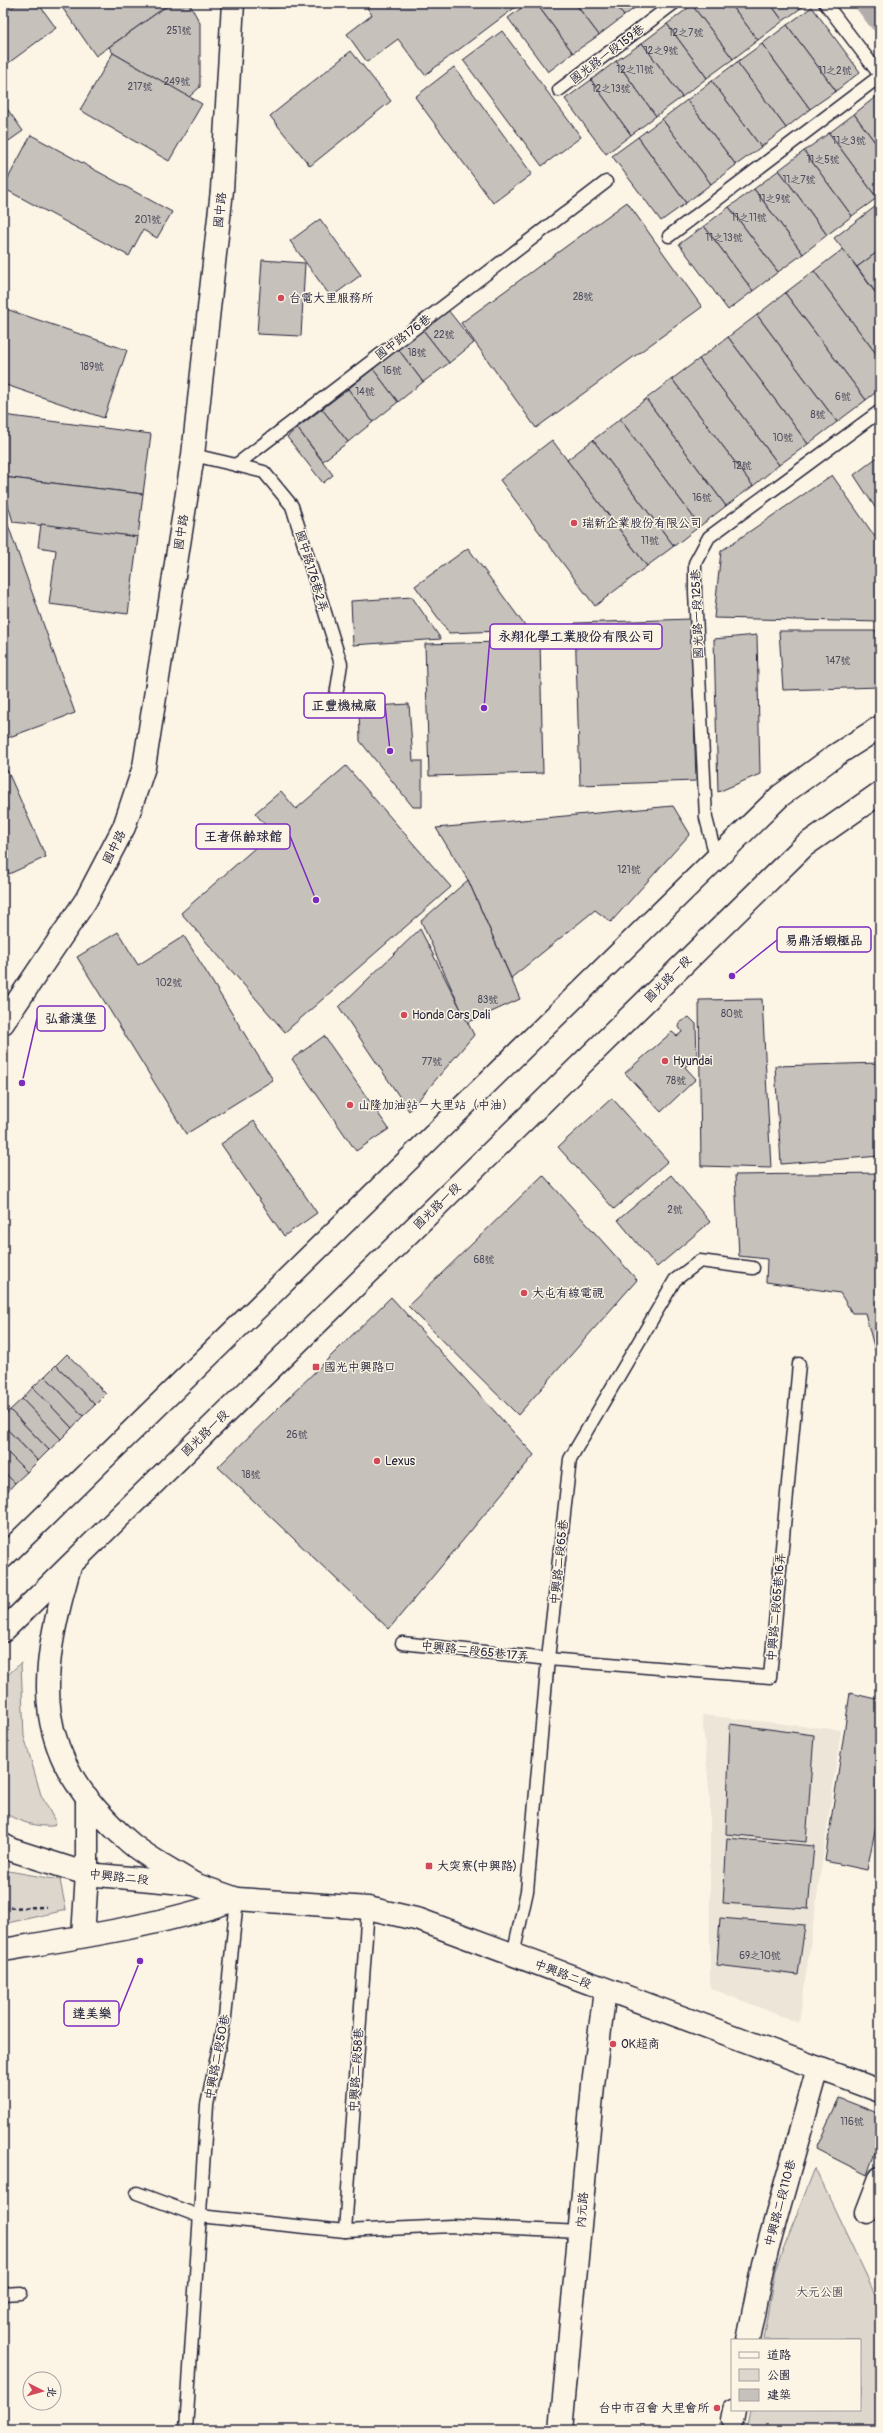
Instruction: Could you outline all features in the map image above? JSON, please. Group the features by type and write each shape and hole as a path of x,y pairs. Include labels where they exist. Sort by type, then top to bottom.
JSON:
{"street":[{"name":"國中路","path":"3,1023 86,900 124,826 144,767 193,455 222,190 233,3"},
{"path":"3,1557 573,1000 716,857 780,796 836,755 880,727"},
{"name":"國光路一段","path":"3,1631 804,846 880,793"},
{"path":"70,1565 58,1608 47,1673 48,1705 53,1734 68,1771 95,1809 129,1842 194,1884"},
{"path":"83,1936 87,1874 87,1797"},
{"name":"中興路二段","path":"3,1845 12,1850 87,1874 194,1884 237,1899 368,1908 420,1920 513,1956 880,2091"},
{"name":"中興路二段","path":"3,1950 83,1936 207,1909 237,1899"},
{"name":"內元路","path":"561,2430 593,2085 605,1990"},
{"name":"中興路二段110巷","path":"748,2339 763,2264 818,2068"},
{"path":"867,2212 880,2178"}],"lane":[{"name":"國光路一段159巷","path":"559,90 674,3"},
{"path":"670,236 880,75 825,3"},
{"name":"國中路176巷","path":"236,465 606,182"},
{"name":"國光路一段125巷","path":"716,857 706,818 694,592 695,563 709,537 880,411"},
{"path":"193,455 236,465"},
{"name":"國中路176巷2弄","path":"236,465 264,472 292,506 341,664 334,708"},
{"name":"中興路二段65巷","path":"513,1956 527,1891 548,1659 570,1459 675,1280 700,1261 753,1268"},
{"name":"中興路二段65巷16弄","path":"548,1659 770,1677 799,1364"},
{"name":"中興路二段65巷17弄","path":"402,1642 548,1659"},
{"name":"中興路二段50巷","path":"186,2430 207,2105 225,2017 237,1899"},
{"name":"中興路二段58巷","path":"345,2231 368,1908"},
{"path":"137,2193 199,2216 345,2231 452,2226 580,2232"},
{"path":"3,2294 21,2293"}],"path":[{"path":"3,1908 46,1907"}],"shaded area":[{"path":"702,1715 841,1730 799,2023 710,1988 710,1799"}],"green space":[{"path":"21,1663 24,1736 41,1795 56,1823 53,1826 40,1826 27,1823 15,1819 3,1812 3,1679"},
{"path":"3,1870 60,1880 66,1910 3,1924"},
{"name":"大元公園","path":"815,2168 880,2305 880,2430 746,2430 750,2411 861,2411 861,2339 763,2339 775,2270"}],"building":[{"path":"18,3 38,3 56,28 3,67 3,14"},
{"path":"59,3 171,3 96,56"},
{"path":"171,3 189,3 200,23 200,87 189,97 113,53 109,47"},
{"path":"268,3 292,3 292,7 268,8"},
{"path":"364,3 521,3 425,75 398,39 367,62 347,34 372,15"},
{"path":"528,3 536,3 573,53 548,72 508,18"},
{"path":"536,3 575,3 599,35 573,53"},
{"path":"575,3 615,3 624,16 599,35"},
{"path":"615,3 641,3 624,16"},
{"path":"695,3 730,3 758,40 733,59 692,5"},
{"path":"730,3 770,3 783,21 758,40"},
{"path":"770,3 808,3 783,21"},
{"path":"692,5 733,59 707,78 667,24"},
{"path":"812,7 860,72 836,91 787,25"},
{"path":"667,24 707,78 682,97 642,43"},
{"path":"787,25 836,91 810,109 762,44"},
{"path":"502,31 581,137 542,166 463,60"},
{"path":"642,43 682,97 656,116 616,61"},
{"path":"762,44 810,109 786,128 737,62"},
{"path":"351,51 391,101 310,166 270,116"},
{"path":"113,53 202,104 169,161 80,110"},
{"path":"616,61 656,116 631,135 591,80"},
{"path":"737,62 786,128 761,147 712,81"},
{"path":"454,67 532,174 493,203 415,97"},
{"path":"591,80 631,135 606,154 565,99"},
{"path":"712,81 761,147 736,165 687,100"},
{"path":"878,95 880,97 880,149 854,114"},
{"path":"687,100 736,165 711,184 662,119"},
{"path":"3,103 23,131 3,145"},
{"path":"854,114 880,149 880,196 877,198 829,133"},
{"path":"662,119 711,184 686,203 638,137"},
{"path":"829,133 877,198 852,216 804,151"},
{"path":"31,135 172,212 157,238 143,230 129,256 3,188"},
{"path":"638,137 686,203 661,221 612,156"},
{"path":"804,151 852,216 827,235 779,170"},
{"path":"779,170 827,235 803,254 754,189"},
{"path":"754,189 803,254 778,272 729,207"},
{"path":"627,202 702,307 536,428 461,323"},
{"path":"880,203 880,250 857,267 834,238"},
{"path":"729,207 778,272 753,291 704,226"},
{"path":"320,219 361,275 331,297 290,241"},
{"path":"704,226 753,291 728,310 679,244"},
{"path":"843,249 880,299 880,359 814,271"},
{"path":"880,250 880,296 879,297 857,267"},
{"name":"台電大里服務所","path":"262,260 305,263 301,336 257,334"},
{"path":"814,271 880,359 880,389 866,400 785,293"},
{"path":"785,293 866,400 837,422 757,315"},
{"path":"3,308 127,350 104,418 3,384"},
{"path":"448,310 474,343 449,363 423,330"},
{"path":"757,315 837,422 808,444 728,337"},
{"path":"423,330 449,363 423,382 398,349"},
{"path":"728,337 808,444 779,465 699,359"},
{"path":"398,349 423,382 398,402 373,369"},
{"path":"699,359 779,465 753,486 672,379"},
{"path":"373,369 398,402 373,422 348,389"},
{"path":"672,379 753,486 726,506 646,399"},
{"path":"348,389 373,422 348,442 322,409"},
{"path":"646,399 726,506 700,526 620,419"},
{"path":"322,409 348,442 323,461 297,428"},
{"path":"3,415 151,434 143,494 3,477"},
{"path":"620,419 700,526 674,546 593,440"},
{"path":"297,428 333,475 323,483 287,437"},
{"name":"瑞新企業股份有限公司","path":"552,440 647,566 595,606 500,480"},
{"path":"593,440 674,546 647,566 567,460"},
{"path":"880,455 880,515 854,475"},
{"path":"832,475 880,544 880,622 714,618 721,551"},
{"path":"3,477 143,494 138,537 13,522 3,487"},
{"path":"3,511 75,713 4,739 3,736"},
{"path":"41,524 138,537 128,614 49,604 56,550 38,547"},
{"path":"468,548 528,630 449,633 415,586"},
{"path":"412,597 441,639 353,645 351,601"},
{"path":"691,619 696,781 580,785 575,623"},
{"path":"779,631 880,631 880,687 783,690"},
{"path":"757,635 760,774 718,792 714,639"},
{"path":"540,641 543,773 429,776 425,644"},
{"path":"409,704 413,761 422,761 422,807 413,807 360,741 359,707"},
{"path":"346,766 451,887 285,1032 181,913 272,833 255,813 281,791 296,809"},
{"path":"7,770 46,857 9,874 3,860 3,772"},
{"path":"673,806 690,834 611,922 595,910 511,978 468,880 436,828"},
{"path":"468,880 520,999 467,1023 421,921"},
{"name":"Honda Cars Dali","path":"420,929 474,1035 409,1111 339,1007"},
{"path":"118,932 138,965 184,936 273,1080 186,1134 77,957"},
{"path":"762,999 771,1168 701,1166 699,1000"},
{"name":"Hyundai","path":"689,1017 696,1024 697,1056 685,1067 696,1079 661,1112 625,1073 672,1032 677,1036 682,1032 679,1027 680,1022"},
{"path":"324,1036 389,1129 356,1151 292,1059"},
{"path":"880,1063 880,1156 781,1164 775,1066"},
{"path":"612,1098 668,1161 614,1209 558,1147"},
{"path":"254,1121 317,1213 284,1236 221,1144"},
{"path":"880,1173 880,1369 865,1313 852,1313 840,1293 766,1282 767,1259 739,1256 735,1175"},
{"name":"大屯有線電視","path":"543,1175 637,1280 518,1415 408,1306"},
{"path":"671,1175 710,1222 657,1267 618,1220"},
{"name":"Lexus","path":"391,1297 534,1455 389,1629 218,1467"},
{"path":"67,1354 106,1394 95,1405 56,1365"},
{"path":"56,1365 95,1405 83,1416 45,1376"},
{"path":"45,1376 83,1416 72,1428 33,1387"},
{"path":"33,1387 72,1428 61,1439 22,1399"},
{"path":"22,1399 61,1439 49,1450 10,1410"},
{"path":"10,1410 49,1450 38,1461 3,1425 3,1417"},
{"path":"3,1425 38,1461 27,1472 3,1448"},
{"path":"3,1448 27,1472 15,1483 3,1471"},
{"path":"3,1471 15,1483 4,1495 3,1494"},
{"path":"850,1693 880,1700 880,1806 867,1870 825,1861"},
{"path":"730,1724 814,1735 806,1842 726,1834"},
{"path":"727,1838 814,1846 808,1909 723,1903"},
{"path":"720,1918 805,1925 798,1975 717,1965"},
{"path":"839,2098 880,2114 880,2138 867,2175 816,2149"}],"waterway":[{"path":"867,3 880,20"}],"place":[{"name":"台電大里服務所","path":"281,298"},
{"name":"瑞新企業股份有限公司","path":"574,523"},
{"name":"永翔化學工業股份有限公司","path":"484,708"},
{"name":"正豐機械廠","path":"390,751"},
{"name":"王者保齡球館","path":"316,900"},
{"name":"易鼎活蝦極品","path":"732,976"},
{"name":"Honda Cars Dali","path":"404,1015"},
{"name":"Hyundai","path":"665,1061"},
{"name":"弘爺漢堡","path":"22,1083"},
{"name":"山隆加油站－大里站（中油）","path":"350,1105"},
{"name":"大屯有線電視","path":"524,1293"},
{"name":"國光中興路口","path":"316,1367"},
{"name":"Lexus","path":"377,1461"},
{"name":"大突寮(中興路)","path":"429,1866"},
{"name":"達美樂","path":"140,1961"},
{"name":"OK超商","path":"613,2044"},
{"name":"台中市召會 大里會所","path":"717,2408"}]}
